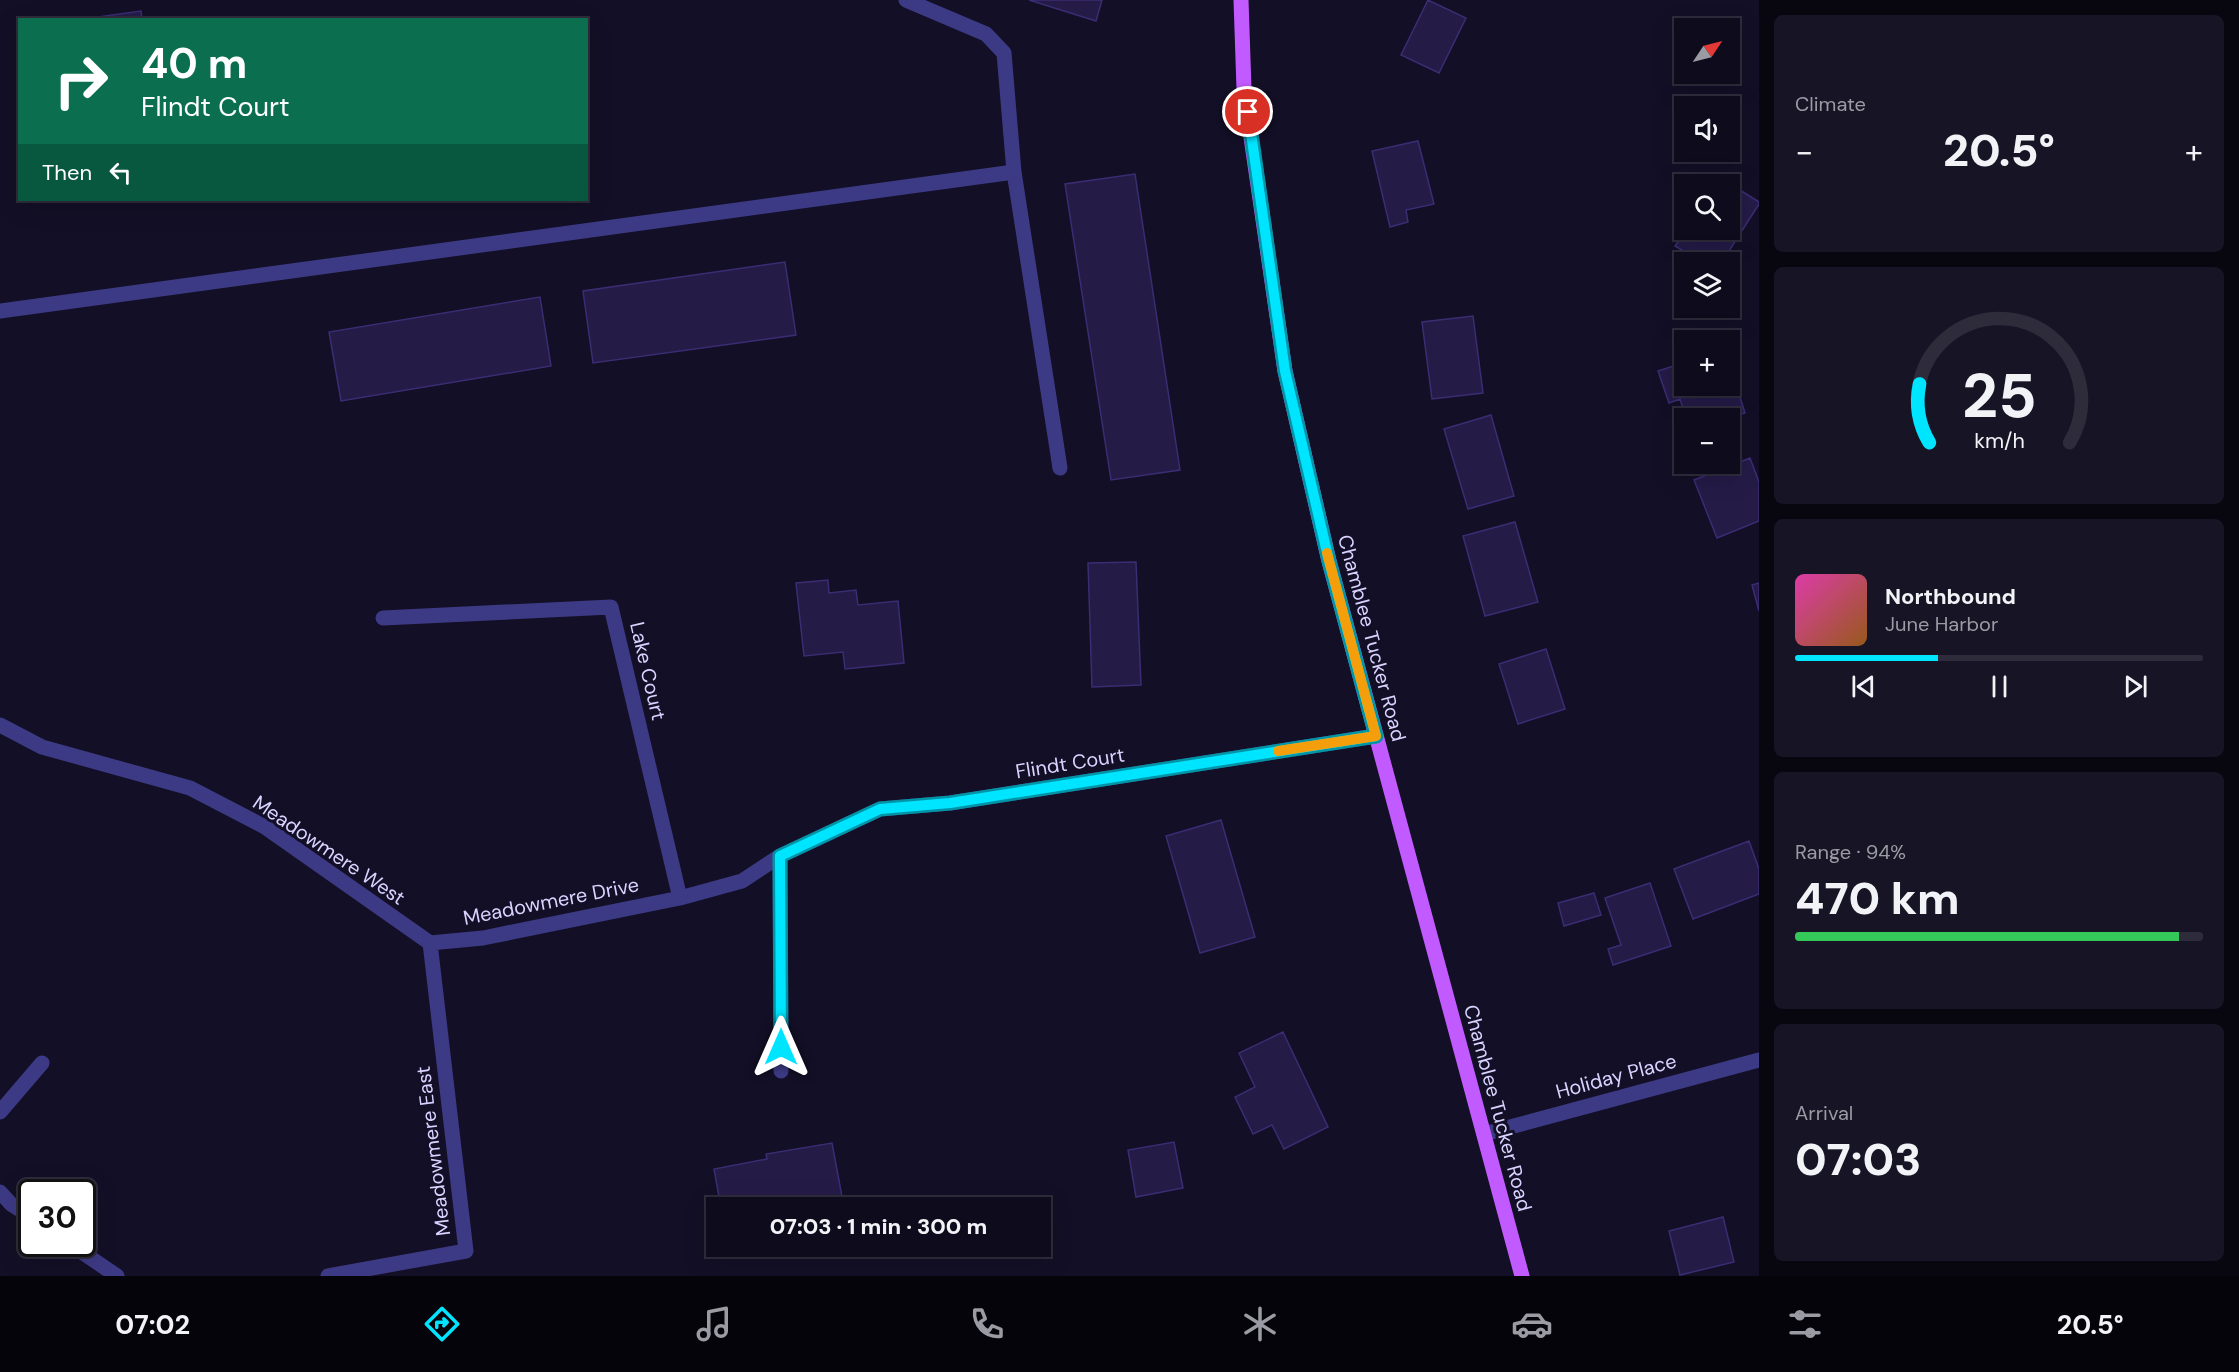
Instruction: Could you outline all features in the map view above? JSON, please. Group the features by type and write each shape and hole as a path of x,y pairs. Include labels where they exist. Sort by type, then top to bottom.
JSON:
{"main road":[{"name":"Chamblee Tucker Road","path":"1241,0 1244,89 1285,371 1329,561 1522,1276"}],"street":[{"path":"906,0 986,34 1004,53 1014,172 1060,468"},
{"path":"0,311 1014,172"},
{"name":"Lake Court","path":"383,618 611,607 680,898"},
{"name":"Meadowmere West","path":"0,725 42,747 190,788 265,827 430,943"},
{"name":"Flindt Court","path":"680,898 742,881 780,856 880,809 950,803 1376,736"},
{"path":"780,856 781,1071"},
{"name":"Meadowmere Drive","path":"430,943 483,938 680,898"},
{"name":"Meadowmere East","path":"328,1276 466,1251 430,943"},
{"name":"Holiday Place","path":"1484,1134 1759,1060"},
{"path":"0,1112 42,1063"},
{"path":"0,1192 18,1209"},
{"path":"89,1257 117,1276"}],"building":[{"path":"1029,0 1102,0 1096,21"},
{"path":"1428,0 1466,18 1439,73 1401,55"},
{"path":"141,11 142,18 97,18"},
{"path":"1418,141 1434,204 1406,210 1408,222 1390,227 1372,151"},
{"path":"1135,174 1180,470 1111,480 1065,184"},
{"path":"1740,190 1759,204 1740,234"},
{"path":"1679,240 1736,240 1728,252 1685,252 1675,246"},
{"path":"785,262 796,335 593,363 583,291"},
{"path":"540,297 551,366 341,401 329,332"},
{"path":"1473,316 1483,393 1432,399 1422,322"},
{"path":"1674,366 1674,396 1740,396 1745,413 1740,414 1740,408 1683,408 1680,399 1669,403 1658,371"},
{"path":"1491,415 1514,496 1468,509 1444,429"},
{"path":"1750,458 1759,482 1759,521 1717,538 1694,480 1709,474 1740,474 1740,462"},
{"path":"1515,522 1538,602 1485,616 1463,536"},
{"path":"1136,562 1141,685 1092,687 1088,563"},
{"path":"828,580 829,593 856,590 858,605 898,601 904,663 845,669 843,652 804,656 796,583"},
{"path":"1759,583 1759,611 1752,585"},
{"path":"1546,649 1565,709 1518,724 1499,664"},
{"path":"1221,820 1255,937 1200,953 1166,836"},
{"path":"1749,841 1759,869 1759,894 1693,919 1674,869"},
{"path":"1650,883 1671,946 1613,965 1608,949 1621,945 1605,898"},
{"path":"1594,893 1601,915 1564,926 1558,903"},
{"path":"1283,1032 1328,1127 1284,1149 1272,1125 1253,1134 1235,1097 1255,1087 1239,1053"},
{"path":"1174,1142 1183,1188 1136,1197 1128,1150"},
{"path":"832,1143 842,1197 719,1197 714,1169 767,1159 766,1154"},
{"path":"1723,1217 1734,1262 1680,1275 1669,1231"}],"slow traffic":[{"path":"1278,751 1376,736 1327,553"}],"route":[{"path":"781,1047 780,856 880,809 950,803 1376,736 1329,561 1285,371 1248,112"}]}
